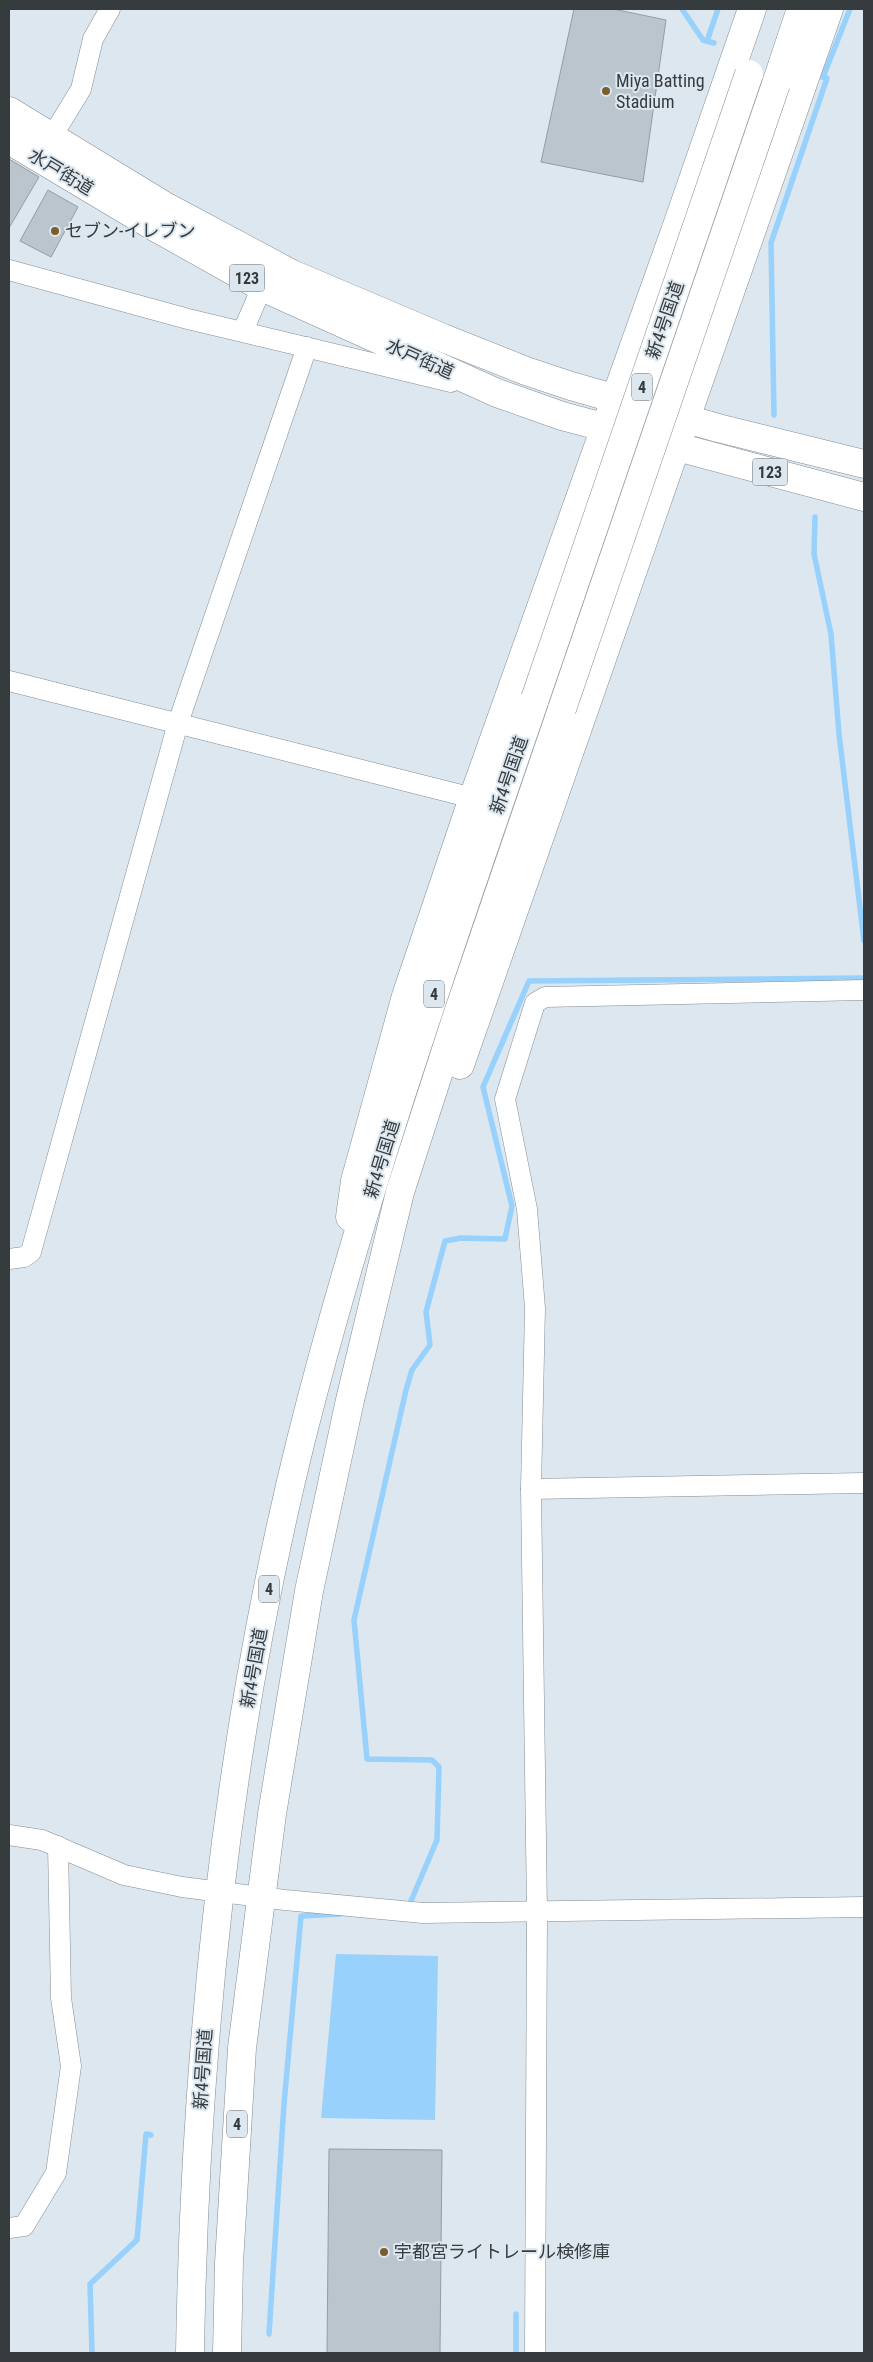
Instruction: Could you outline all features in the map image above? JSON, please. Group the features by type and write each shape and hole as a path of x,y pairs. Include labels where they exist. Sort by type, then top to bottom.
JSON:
{"highway":[{"path":"340,1290 354,1181 406,996 473,798 752,9"},
{"name":"新4号国道","path":"190,2353 194,2194 204,2047 219,1892 248,1696 270,1579 300,1444 340,1290 430,1006 771,9"},
{"name":"新4号国道","path":"227,2353 229,2263 242,2048 260,1897 309,1591 350,1400 400,1192 457,1016 801,9"},
{"path":"376,1298 417,1192 675,446 829,9"},
{"name":"水戸街道","path":"9,111 44,149 262,287 497,394 605,428 864,497"},
{"name":"水戸街道","path":"9,140 44,149 163,205 292,274 526,371 685,419 864,464"}],"street":[{"path":"44,149 81,89 93,38 110,9"},
{"path":"9,270 188,319 497,394"},
{"path":"243,331 262,287 292,274"},
{"path":"9,1259 32,1252 178,723 307,347"},
{"path":"9,681 473,798"},
{"path":"535,2353 537,1912 531,1489 535,1308 527,1209 504,1099 535,1003 545,996 864,990"},
{"path":"531,1489 864,1483"},
{"path":"9,1835 42,1840 124,1875 219,1892 423,1913 864,1907"},
{"path":"9,2228 24,2226 56,2173 71,2066 61,1998 58,1846"}],"water":[{"path":"336,1954 438,1956 435,2120 321,2118"}],"building":[{"name":"Miya Batting Stadium","path":"574,9 613,9 666,20 643,182 541,162"},
{"path":"9,159 39,177 9,228"},
{"path":"48,190 78,207 51,257 20,241"},
{"name":"宇都宮ライトレール検修庫","path":"329,2149 442,2150 440,2353 327,2353"}],"waterway":[{"path":"682,9 703,40 714,43"},
{"path":"707,41 718,9"},
{"path":"823,77 850,9"},
{"path":"774,415 771,243 827,78 819,76"},
{"path":"815,517 814,554 831,634 839,734 864,941"},
{"path":"408,1908 437,1840 439,1767 432,1760 367,1759 354,1620 406,1390 412,1370 430,1345 426,1312 445,1241 461,1238 505,1239 512,1206 483,1087 529,981 864,978"},
{"path":"269,2334 284,2104 301,1916 341,1914"},
{"path":"92,2353 90,2284 137,2240 146,2134 151,2135"},
{"path":"516,2314 516,2353"}],"place":[{"name":"Miya Batting Stadium","path":"606,91"},
{"name":"セブン-イレブン","path":"55,231"},
{"name":"宇都宮ライトレール検修庫","path":"384,2252"}]}
